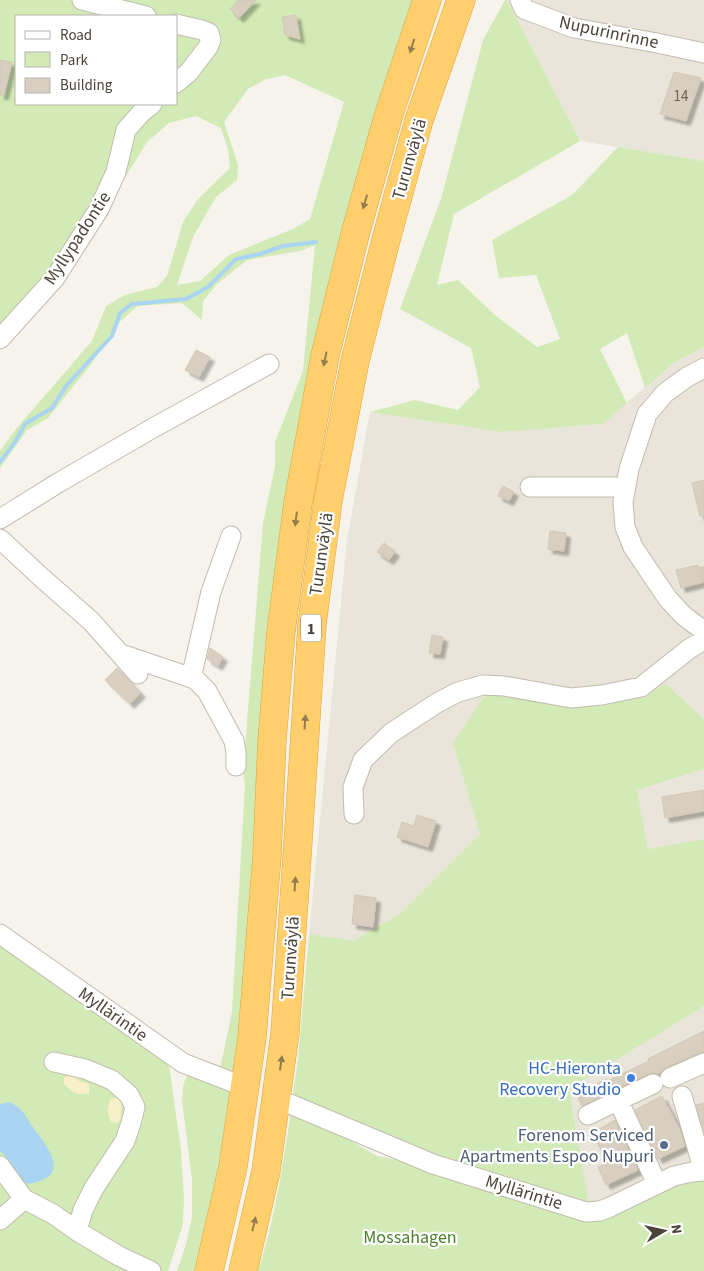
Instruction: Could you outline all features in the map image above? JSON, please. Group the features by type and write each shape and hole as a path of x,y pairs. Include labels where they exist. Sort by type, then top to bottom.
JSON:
{"highway":[{"name":"Turunväylä","path":"209,1271 233,1167 252,1038 267,856 272,741 281,632 298,502 325,356 356,231 389,114 427,0"},
{"name":"Turunväylä","path":"243,1271 266,1171 285,1033 312,625 328,501 355,360 387,236 419,120 461,0"}],"street":[{"path":"82,0 142,15"},
{"name":"Nupurinrinne","path":"520,0 524,9 574,28 704,53"},
{"path":"178,24 209,33 211,40 189,72 178,81"},
{"name":"Myllypadontie","path":"0,338 55,278 100,209 116,172 126,130 151,105"},
{"path":"0,518 153,428 269,364"},
{"path":"704,368 687,377 665,394 647,414 629,469 623,502 625,527 633,547 668,599 684,616 704,630"},
{"path":"530,487 591,488 625,486"},
{"path":"191,678 212,592 232,536"},
{"path":"0,539 91,621 138,674"},
{"path":"354,814 353,787 362,760 391,733 436,703 458,692 483,684 571,698 602,695 640,687 689,649 704,640"},
{"path":"120,654 191,678 207,691 234,741 236,766"},
{"name":"Myllärintie","path":"0,934 183,1063 232,1082"},
{"path":"54,1062 85,1069 112,1080 129,1095 135,1107 125,1141 94,1188 83,1210 77,1232"},
{"path":"670,1078 704,1063"},
{"path":"588,1115 653,1084"},
{"path":"682,1096 704,1171"},
{"path":"618,1100 657,1184"},
{"name":"Myllärintie","path":"290,1104 433,1164 586,1212 600,1211 608,1208 674,1176 704,1171"},
{"path":"0,1166 24,1199 53,1214 77,1232 119,1256 151,1271"},
{"path":"0,1220 24,1199"}],"shaded area":[{"path":"507,0 704,0 704,161 580,141"},
{"path":"704,347 704,719 666,684 641,696 453,743 480,834 401,913 353,941 309,934 347,540 370,412 501,432 601,424 675,362"},
{"path":"704,769 704,839 648,849 637,790"},
{"path":"704,1006 704,1175 609,1212 589,1204 568,1089"}],"green space":[{"path":"0,0 418,0 325,304 236,1076 220,1069 232,1012 245,784 243,772 263,523 275,466 275,442 303,371 315,245 300,251 247,260 217,284 203,301 202,320 182,303 138,306 116,325 92,363 48,418 27,430 0,468 0,451 16,429 92,341 106,306 125,295 157,287 167,276 183,222 198,199 230,168 228,149 221,128 196,116 169,123 147,142 118,189 90,242 55,286 0,346","holes":["285,75 344,102 310,219 293,229 229,255 200,281 177,285 193,237 216,197 237,180 238,165 224,122 248,89 264,80"]},
{"path":"505,0 507,0 580,141 454,214 437,285 458,280 496,316 537,347 560,339 536,275 499,278 492,240 572,195 618,147 704,161 704,347 675,362 645,388 627,333 600,349 627,403 602,424 501,432 370,412 415,400 458,410 480,387 471,348 400,309 441,199 483,40"},
{"path":"666,684 704,719 704,769 637,790 648,849 704,839 704,1006 569,1089 589,1204 429,1156 292,1099 298,1059 309,934 353,941 401,913 480,834 453,743 486,694 577,705 641,696"},
{"path":"0,938 168,1058 181,1150 184,1199 183,1224 168,1271 0,1271"},
{"path":"190,1073 235,1087 234,1106 198,1271 177,1271 192,1217 192,1180 182,1100 184,1082"},
{"name":"Mossahagen","path":"291,1111 313,1119 377,1156 416,1164 569,1216 672,1181 704,1175 704,1271 258,1271 274,1212"}],"sand":[{"path":"68,1075 73,1075 79,1081 89,1084 89,1093 79,1094 67,1087 64,1084 64,1078"},
{"path":"111,1099 120,1099 121,1104 121,1120 117,1123 111,1122 108,1111"}],"water":[{"path":"9,1102 24,1114 51,1155 54,1163 53,1170 49,1176 41,1181 28,1184 24,1182 0,1151 0,1104"}],"building":[{"path":"238,0 256,0 239,18 230,9"},
{"path":"296,15 300,39 285,35 282,17"},
{"path":"0,60 12,62 4,95 0,95"},
{"path":"674,72 701,78 686,121 660,114"},
{"path":"196,350 210,357 199,377 185,370"},
{"path":"704,480 704,516 700,516 692,483"},
{"path":"503,486 514,492 509,501 498,496"},
{"path":"550,531 566,533 564,551 548,549"},
{"path":"384,543 395,552 389,560 377,552"},
{"path":"698,565 699,568 704,567 704,582 681,588 676,570"},
{"path":"432,635 443,637 440,654 429,653"},
{"path":"210,648 223,657 218,666 207,659"},
{"path":"117,668 141,693 130,704 105,680"},
{"path":"704,790 704,811 665,818 662,797"},
{"path":"417,815 436,821 428,847 397,837 402,822 414,826"},
{"path":"355,895 376,898 373,927 352,924"},
{"path":"704,1031 704,1052 665,1068 659,1074 648,1074 582,1106 577,1095 606,1079 607,1081 649,1061 648,1059"},
{"path":"662,1096 680,1130 685,1146 658,1159 635,1110"},
{"path":"704,1103 704,1131 696,1105"},
{"path":"615,1120 638,1170 606,1185 598,1167 608,1163 592,1133"}],"waterway":[{"path":"0,462 15,442 25,424 52,408 66,386 112,336 120,313 132,304 186,299 208,287 236,259 260,254 283,246 316,242"}],"place":[{"name":"HC-Hieronta Recovery Studio","path":"631,1078"},
{"name":"Forenom Serviced Apartments Espoo Nupuri","path":"664,1145"}]}
